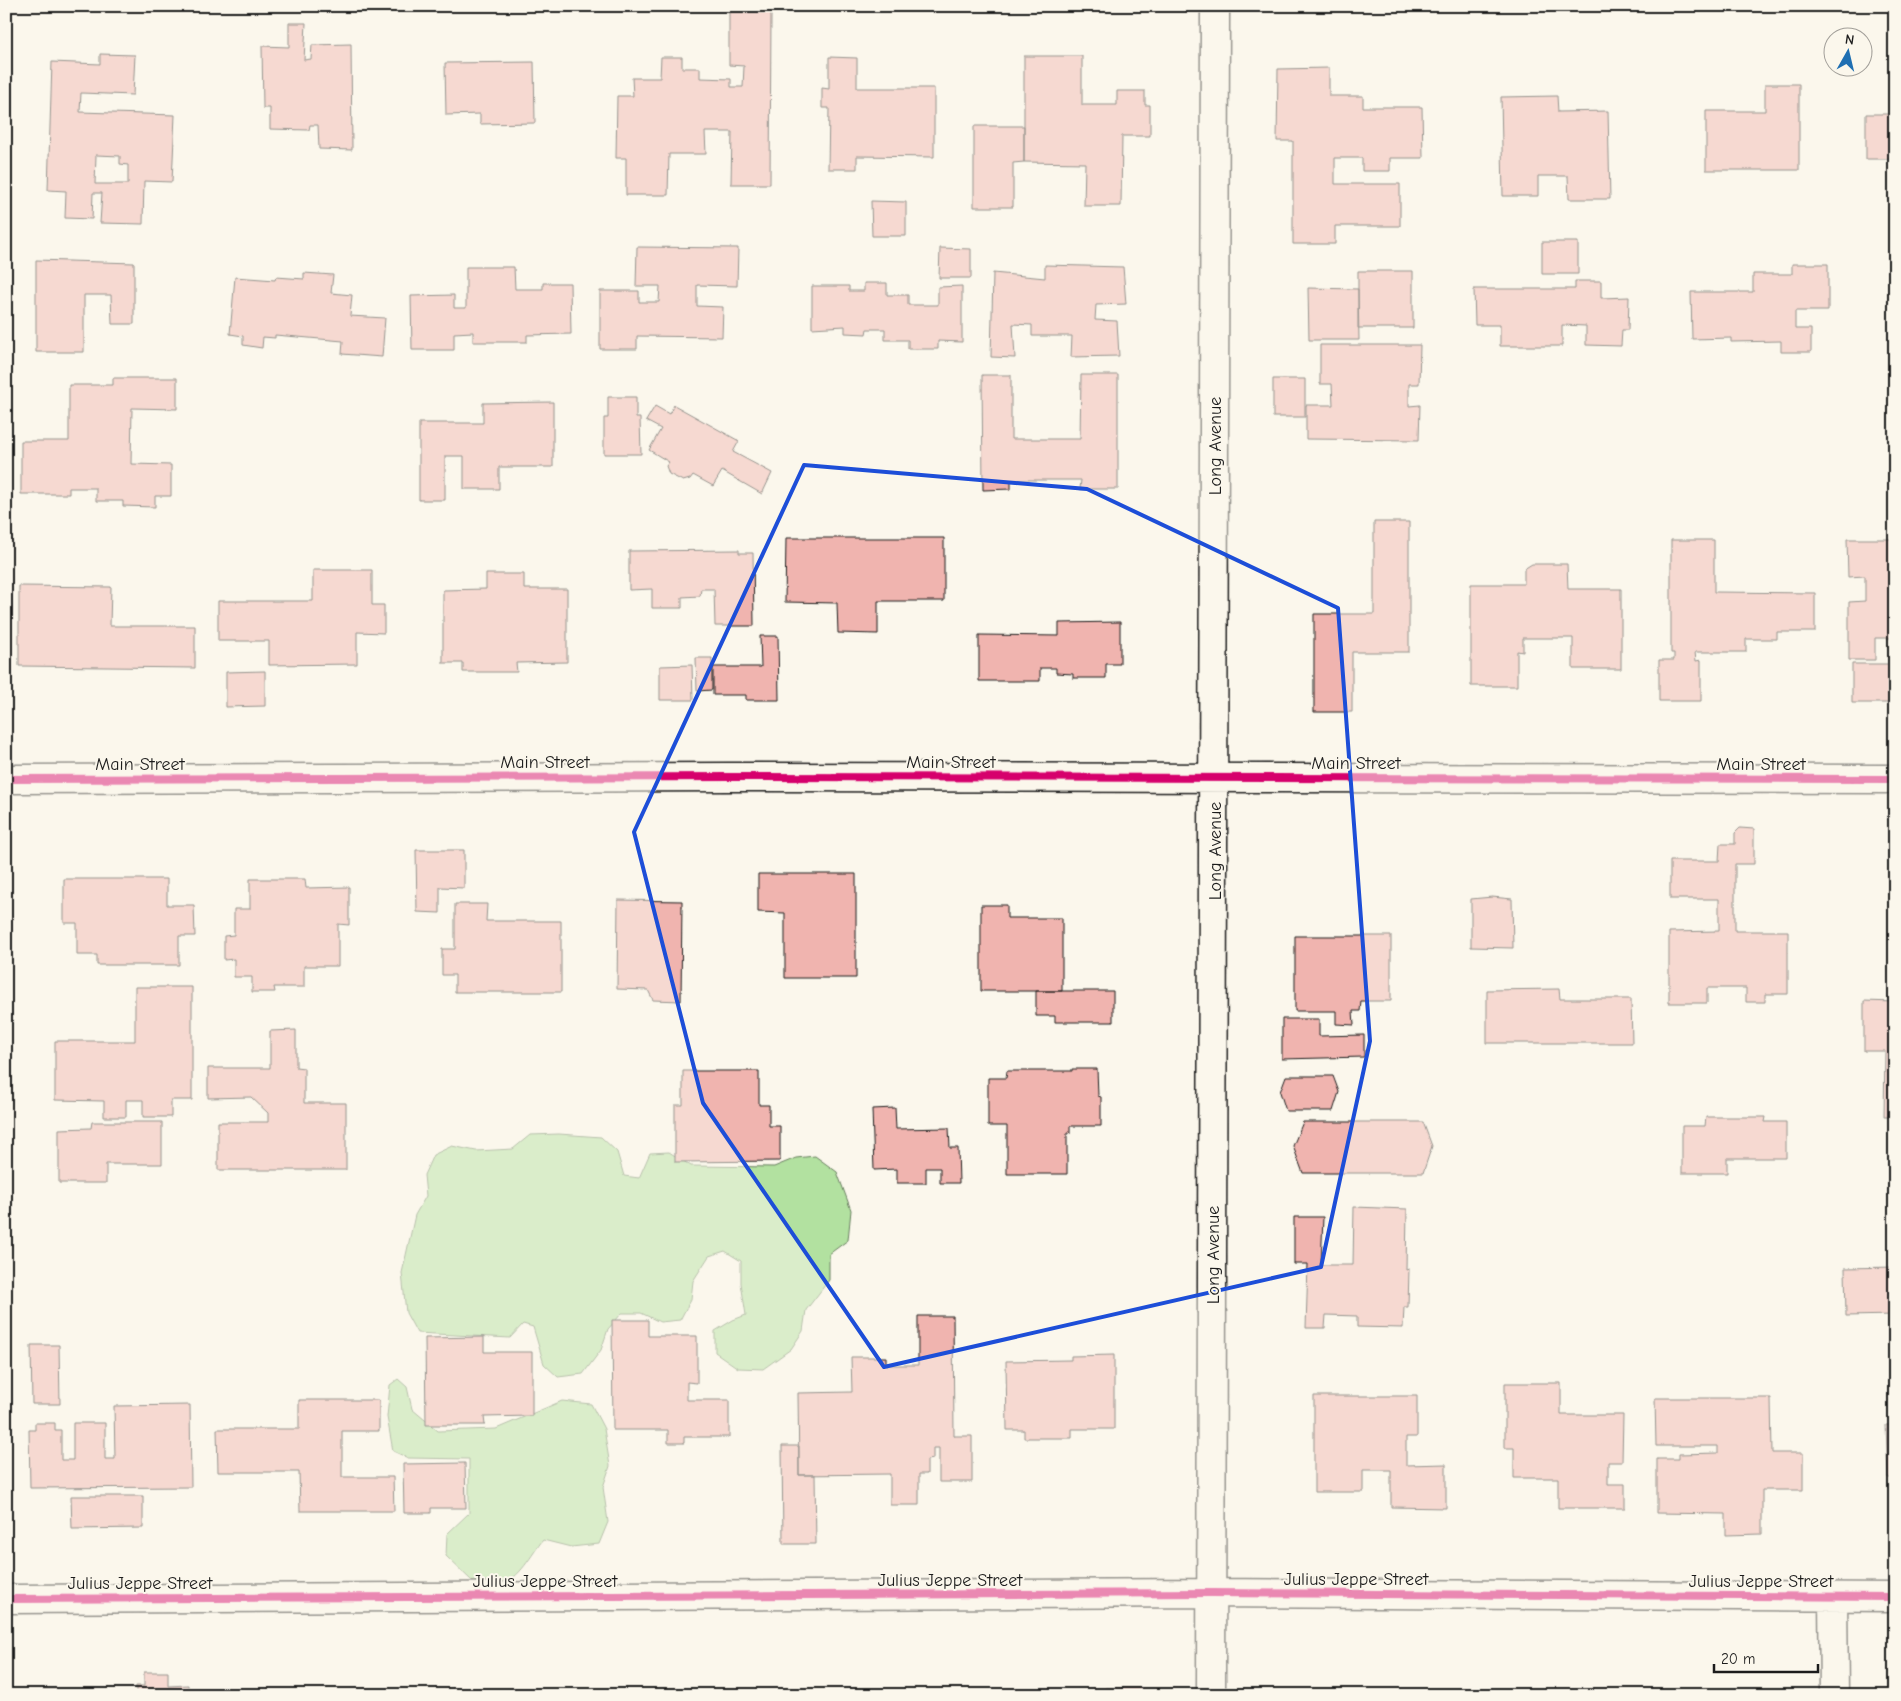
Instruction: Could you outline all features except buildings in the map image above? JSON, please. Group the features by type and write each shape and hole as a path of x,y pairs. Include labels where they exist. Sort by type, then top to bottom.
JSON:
{"street":[{"name":"Long Avenue","path":"1211,1695 1215,777 1215,6"},
{"name":"Main Street","path":"6,779 1215,777 1895,779"},
{"name":"Julius Jeppe Street","path":"6,1599 1212,1593 1895,1597"},
{"path":"1833,1597 1834,1695"}],"highlighted area":[{"path":"804,465 1087,489 1338,608 1370,1041 1321,1267 884,1367 703,1103 634,832"}],"green space":[{"path":"559,1134 601,1137 617,1152 624,1176 639,1178 650,1153 669,1152 691,1166 774,1167 796,1158 815,1156 837,1172 851,1210 848,1240 829,1254 829,1280 806,1310 803,1331 791,1349 763,1369 738,1368 715,1352 715,1331 733,1320 746,1315 741,1283 741,1261 725,1251 709,1256 693,1281 691,1299 680,1320 660,1322 641,1313 622,1313 608,1329 601,1350 583,1374 558,1377 544,1364 533,1327 523,1324 510,1338 417,1333 406,1313 402,1273 415,1215 426,1196 424,1175 433,1155 452,1146 476,1151 513,1149 530,1135"},
{"path":"398,1379 407,1387 412,1409 438,1431 496,1429 562,1401 591,1404 604,1429 610,1466 603,1487 608,1522 599,1544 571,1547 543,1540 525,1566 508,1581 501,1583 473,1582 446,1556 447,1534 469,1513 469,1459 408,1458 393,1451 387,1417 390,1385"}],"cycle path":[{"path":"6,779 731,777 1895,779"},
{"path":"6,1599 1211,1593 1895,1597"}]}
